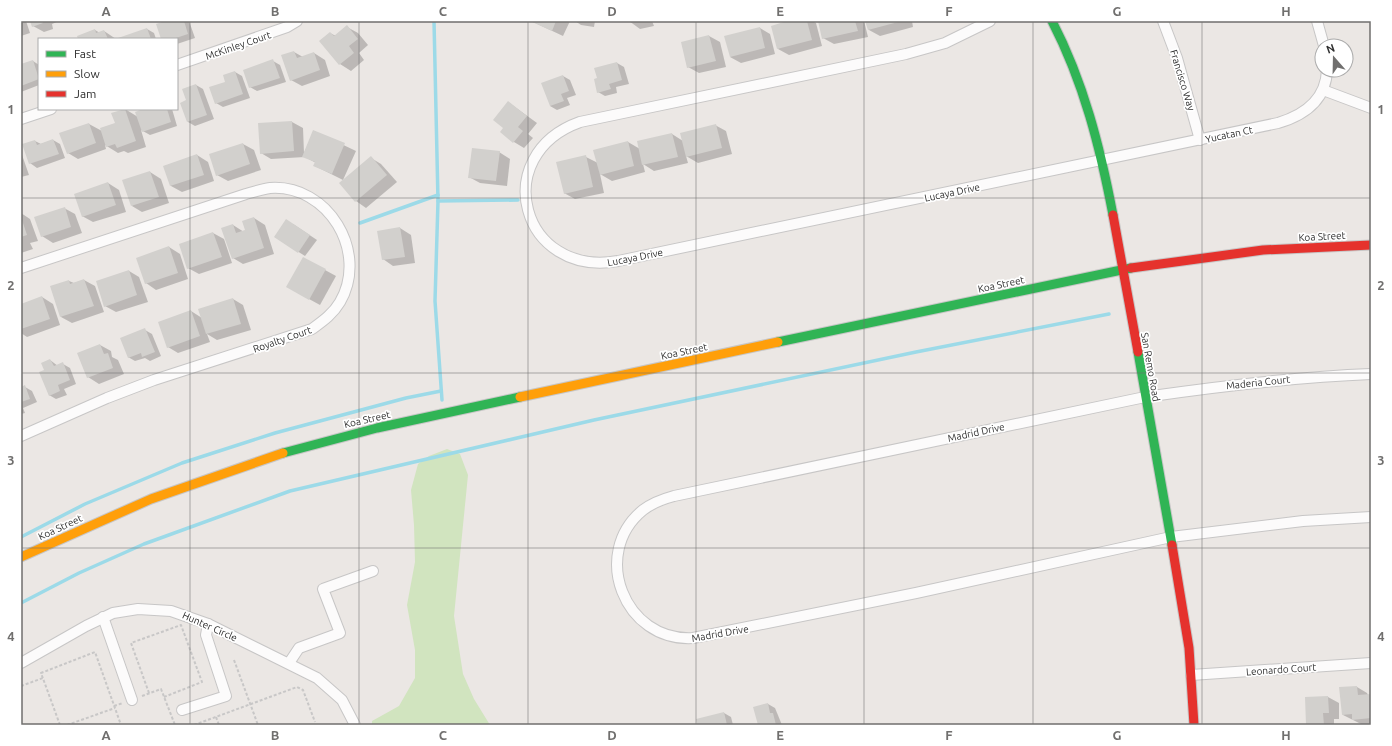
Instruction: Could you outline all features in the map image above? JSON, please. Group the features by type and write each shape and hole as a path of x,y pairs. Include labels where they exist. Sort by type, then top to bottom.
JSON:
{"main road":[{"name":"San Remo Road","path":"1052,21 1078,75 1094,120 1171,537 1189,648 1194,725"},
{"name":"Koa Street","path":"21,557 107,517 163,494 237,467 324,440 453,411 1122,269 1263,250 1371,245"}],"street":[{"name":"McKinley Court","path":"178,65 287,27 297,21"},
{"name":"Lucaya Drive","path":"990,21 952,40 906,54 570,125 552,136 540,150 530,166 525,191 531,218 541,236 553,249 581,261 605,264 1102,161"},
{"name":"Francisco Way","path":"1163,21 1177,58 1200,140"},
{"path":"1317,21 1322,38"},
{"name":"Yucatan Ct","path":"1102,161 1291,119 1305,112 1314,105 1323,90 1325,78"},
{"path":"1323,90 1371,108"},
{"path":"21,119 48,110"},
{"name":"Royalty Court","path":"21,268 246,194 270,188 279,188 300,193 318,202 325,208 342,232 348,246 350,264 345,290 340,301 333,312 312,329 154,380 107,398 21,436"},
{"name":"Maderia Court","path":"1145,397 1210,386 1314,376 1371,374"},
{"name":"Madrid Drive","path":"1145,397 927,442 663,500 644,509 633,520 626,532 618,553 618,577 628,604 644,623 667,635 693,638 916,593 1171,537"},
{"path":"1171,537 1303,522 1371,517"},
{"path":"289,663 299,648 340,633 324,588 373,571"},
{"name":"Hunter Circle","path":"21,663 103,617 125,611 160,609 182,613 289,663 317,678 335,692 348,710 356,725"},
{"path":"103,617 132,700"},
{"path":"182,710 226,696 206,634 208,624"},
{"name":"Leonardo Court","path":"1191,675 1371,663"}],"path":[{"path":"149,693 131,643 181,625 202,682 164,696"},
{"path":"60,725 41,673 94,652 121,725"},
{"path":"234,660 258,725"},
{"path":"21,686 43,678"},
{"path":"194,725 297,687 303,690 315,722"},
{"path":"67,725 161,689 175,725"},
{"path":"216,717 219,725"}],"green space":[{"path":"447,449 460,454 468,475 454,616 463,674 474,699 490,725 372,725 372,721 399,706 415,678 415,650 407,605 415,562 411,490 418,464 429,456"}],"building":[{"path":"30,21 42,21 43,23 32,27"},
{"path":"165,21 184,21 188,34 176,38 161,38 156,24"},
{"path":"530,21 556,21 552,31"},
{"path":"787,21 807,21 812,40 777,49 771,26"},
{"path":"818,21 855,21 858,31 822,39"},
{"path":"865,21 902,21 868,30"},
{"path":"347,25 358,39 349,46 354,53 339,65 319,41 330,32 334,36"},
{"path":"760,27 765,48 730,57 724,36"},
{"path":"147,28 151,38 118,38"},
{"path":"95,29 96,33 104,30 108,38 78,38 77,36"},
{"path":"709,35 716,61 687,68 681,42"},
{"path":"294,51 297,58 314,52 320,70 290,81 281,55"},
{"path":"273,59 280,78 249,88 243,70"},
{"path":"33,60 38,79 21,86 21,64"},
{"path":"617,62 622,80 609,84 611,89 597,93 594,79 597,78 594,68"},
{"path":"235,71 243,94 215,104 209,87 225,82 223,75"},
{"path":"563,75 569,91 561,94 564,101 550,106 541,83"},
{"path":"196,84 207,115 187,122 180,103 186,100 182,89"},
{"path":"508,101 527,116 518,127 523,131 513,143 500,132 503,128 493,120"},
{"path":"125,110 136,141 117,148 115,144 106,147 100,128 115,123 111,113"},
{"path":"140,110 167,110 171,122 142,132 135,112"},
{"path":"292,121 294,151 260,154 258,123"},
{"path":"89,123 96,143 67,154 59,133"},
{"path":"716,124 722,148 686,157 680,133"},
{"path":"313,130 345,143 332,174 313,166 315,162 302,157"},
{"path":"672,133 678,157 642,165 637,141"},
{"path":"53,139 59,154 29,164 22,144 35,140 37,145"},
{"path":"628,141 634,166 600,175 593,150"},
{"path":"243,143 250,164 216,176 209,154"},
{"path":"472,148 500,151 496,181 468,178"},
{"path":"197,154 204,175 170,186 163,166"},
{"path":"586,155 593,187 564,194 556,162"},
{"path":"371,156 387,175 355,202 339,183"},
{"path":"150,171 159,197 131,206 122,180"},
{"path":"108,182 116,205 82,217 74,194"},
{"path":"65,207 71,227 41,237 34,217"},
{"path":"21,217 27,235 21,237"},
{"path":"254,217 264,248 232,259 221,228 233,224 236,233 245,230 242,221"},
{"path":"286,219 310,235 298,253 274,237"},
{"path":"400,227 405,257 382,260 377,231"},
{"path":"213,232 222,257 187,269 179,244"},
{"path":"169,246 178,273 145,284 136,258"},
{"path":"303,257 326,269 309,300 286,287"},
{"path":"129,270 137,295 104,307 96,281"},
{"path":"84,279 94,306 60,317 50,286 69,280 70,284"},
{"path":"42,296 50,319 21,329 21,304"},
{"path":"233,298 241,324 206,334 198,309"},
{"path":"191,310 200,336 167,348 158,322"},
{"path":"145,328 155,352 142,357 141,353 128,358 120,338"},
{"path":"100,344 104,354 108,353 113,368 87,378 77,353"},
{"path":"50,359 54,366 63,362 70,380 58,385 60,391 49,396 39,372 44,370 41,363"},
{"path":"25,385 30,399 21,402 21,387"},
{"path":"1357,686 1358,695 1371,694 1371,718 1352,720 1352,714 1342,715 1339,687"},
{"path":"1328,696 1329,713 1323,713 1324,725 1306,725 1305,697"},
{"path":"768,703 770,713 773,713 776,725 758,725 753,707"},
{"path":"724,712 727,725 697,725 696,719"}],"waterway":[{"path":"434,21 438,201 435,301 442,400"},
{"path":"360,223 438,195"},
{"path":"438,201 518,200"},
{"path":"21,603 79,573 144,544 290,491 594,420 916,352 1109,314"},
{"path":"21,537 85,504 182,463 275,433 406,398 441,391"}],"traffic: fast":[{"path":"1052,21 1073,68 1090,116 1113,215"},
{"path":"778,342 1131,268"},
{"path":"1138,352 1172,545"},
{"path":"283,453 377,428 520,397"}],"traffic: slow":[{"path":"520,397 778,342"},
{"path":"21,557 151,499 283,453"}],"traffic: jam":[{"path":"1113,215 1138,352"},
{"path":"1131,268 1263,250 1371,245"},
{"path":"1172,545 1189,648 1194,725"}]}
